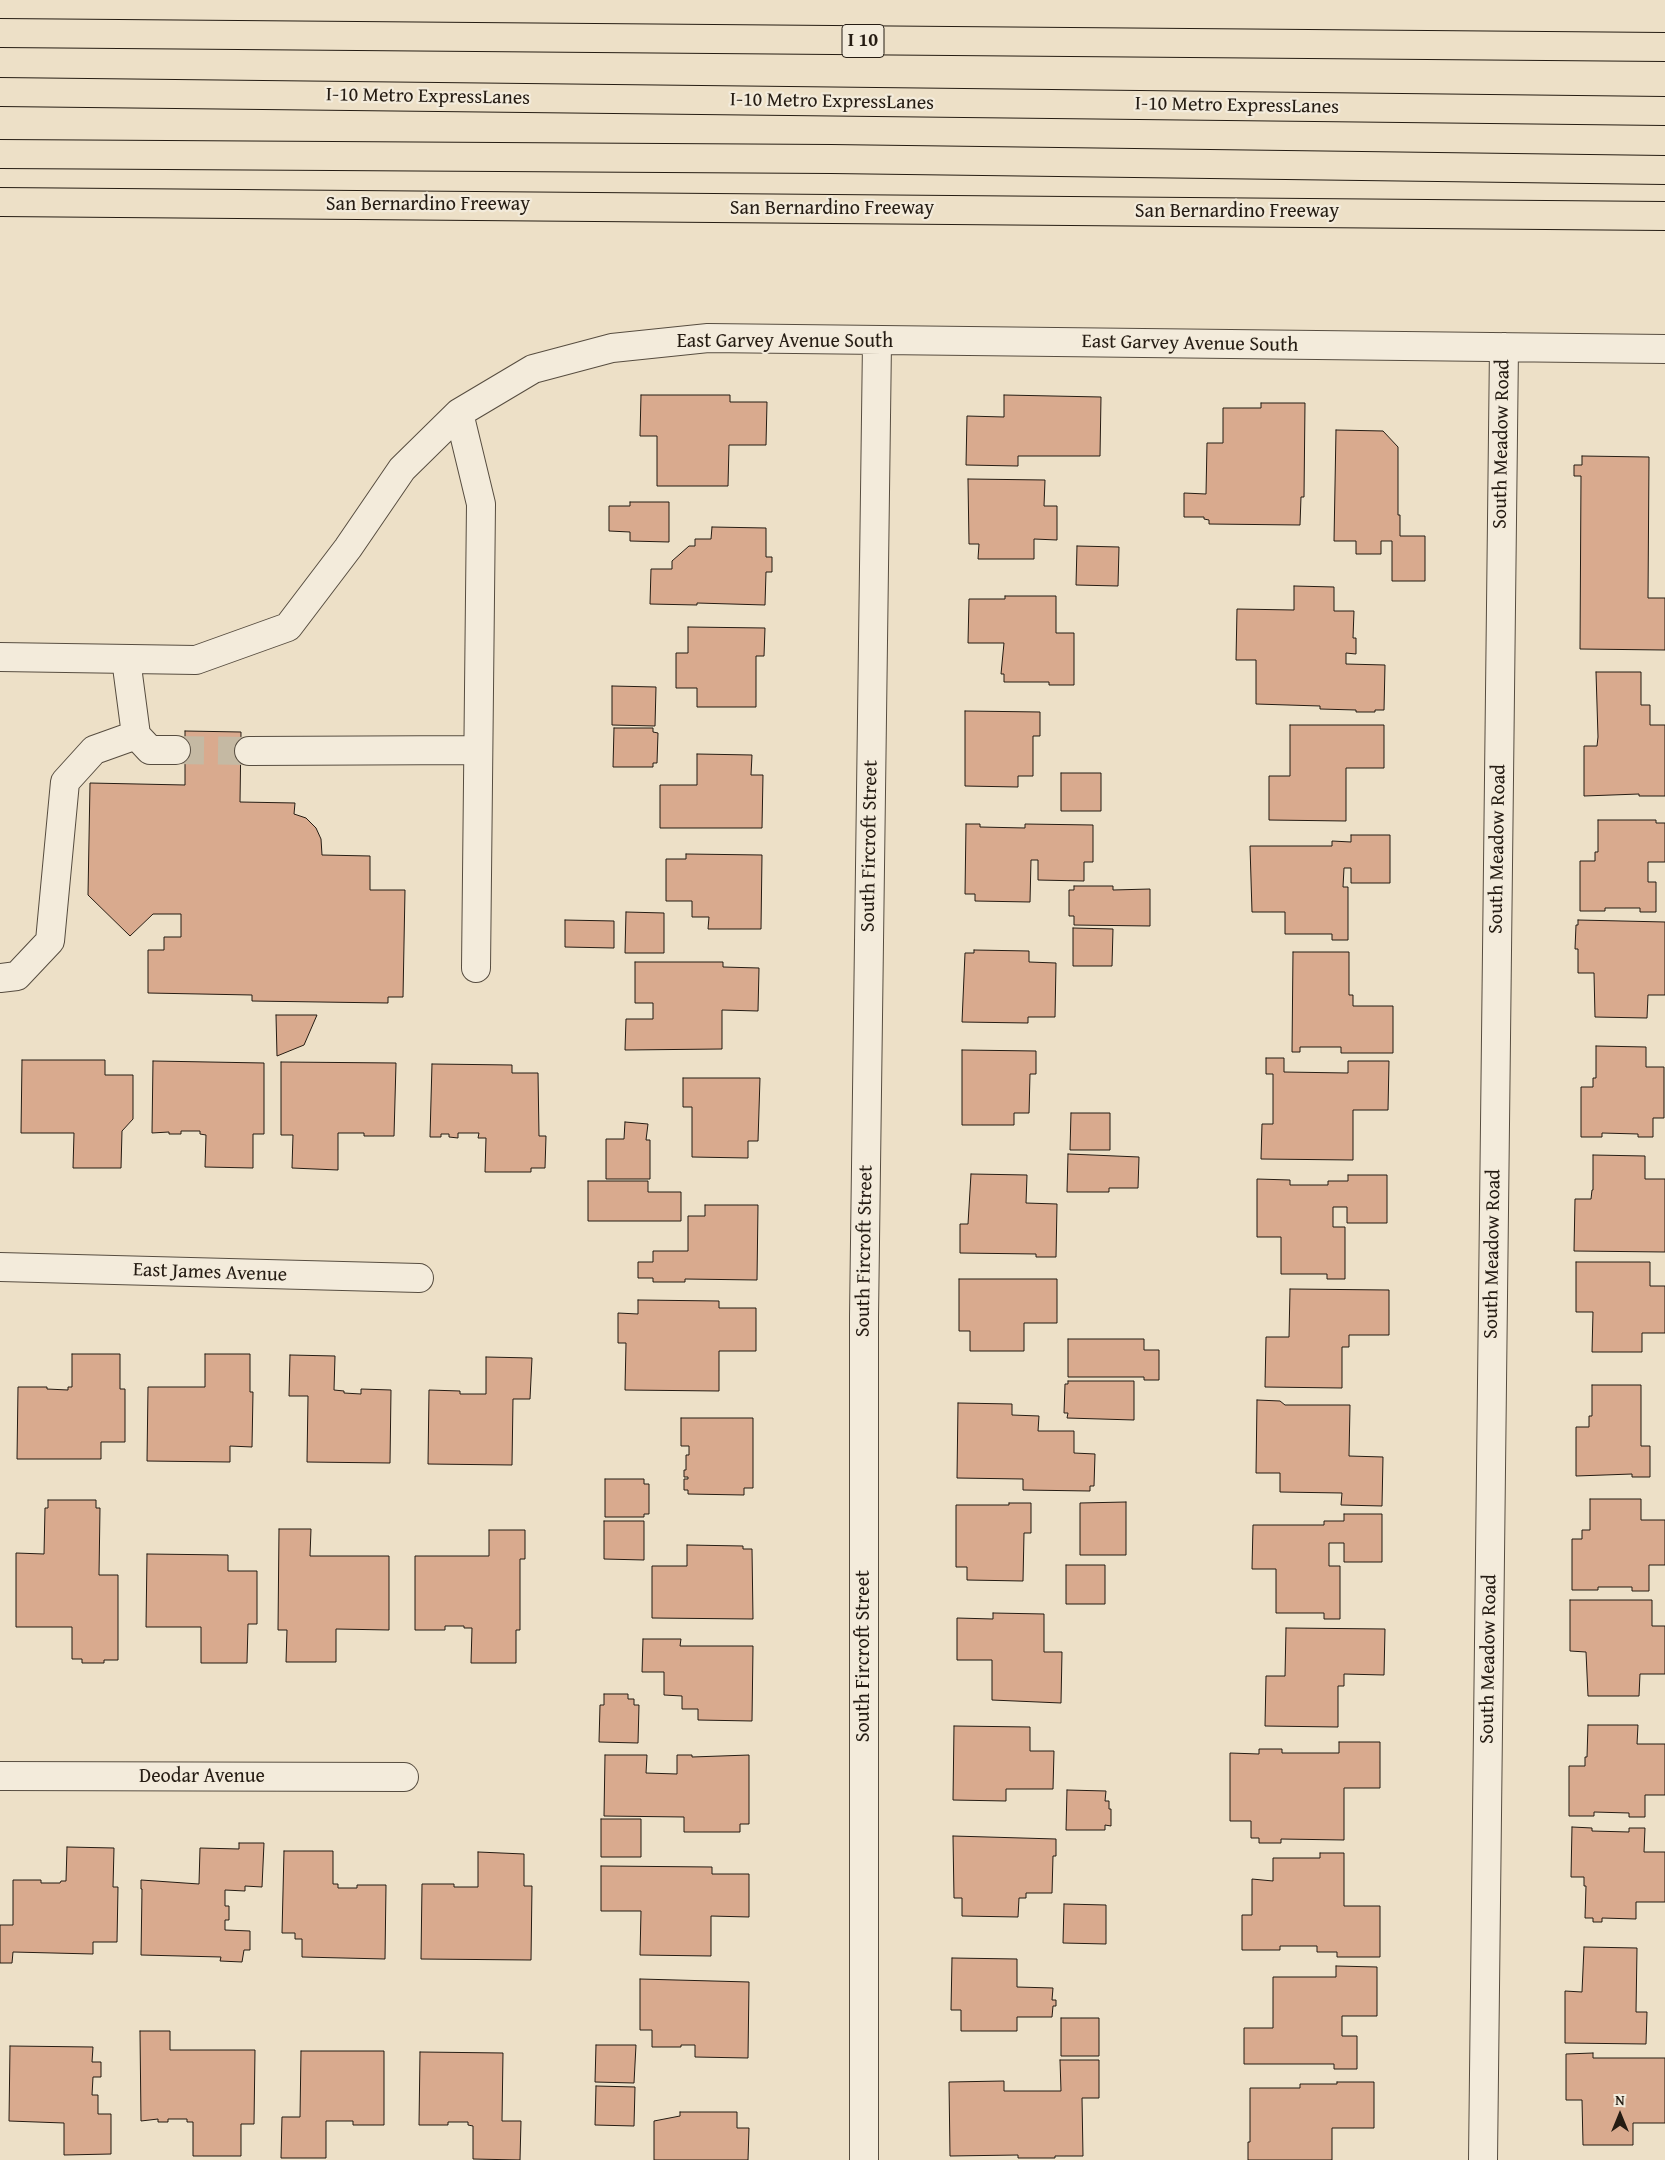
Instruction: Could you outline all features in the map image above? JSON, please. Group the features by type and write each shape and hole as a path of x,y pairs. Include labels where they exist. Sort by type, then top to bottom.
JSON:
{"highway":[{"name":"I 10","path":"0,33 1665,47"},
{"name":"I-10 Metro ExpressLanes","path":"0,92 1665,111"},
{"path":"0,154 861,159 1665,170"},
{"name":"San Bernardino Freeway","path":"0,202 1665,216"}],"street":[{"name":"East Garvey Avenue South","path":"0,657 196,660 288,627 348,548 402,469 459,413 533,369 612,348 708,338 877,342 1665,349"},
{"name":"South Fircroft Street","path":"864,2160 864,1316 877,342"},
{"name":"South Meadow Road","path":"1483,2160 1504,347"},
{"path":"459,413 481,504 476,968"},
{"path":"126,659 136,735 150,750 176,750"},
{"path":"0,978 17,976 50,941 65,782 94,750 136,735"},
{"path":"249,751 478,750"},
{"name":"East James Avenue","path":"0,1267 419,1278"},
{"name":"Deodar Avenue","path":"0,1776 404,1777"}],"building":[{"path":"641,395 730,395 730,402 767,402 766,445 729,445 728,486 657,486 657,436 640,436"},
{"path":"1004,395 1101,397 1100,456 1018,456 1018,466 966,465 967,416 1004,417"},
{"path":"1261,403 1305,403 1304,497 1301,497 1300,525 1209,524 1209,520 1204,519 1204,517 1184,517 1184,493 1206,494 1207,443 1223,443 1223,408 1261,408"},
{"path":"1336,430 1383,431 1398,447 1398,515 1400,515 1400,536 1425,536 1425,581 1392,581 1392,541 1381,541 1381,554 1356,554 1356,541 1334,541"},
{"path":"1582,456 1649,457 1648,598 1665,598 1665,650 1580,649 1581,476 1574,476 1574,465 1582,465"},
{"path":"968,479 1045,480 1044,506 1057,506 1057,540 1034,539 1034,559 978,559 979,544 969,544"},
{"path":"630,502 669,502 669,542 630,541 630,532 609,531 609,506 630,506"},
{"path":"712,527 766,528 766,557 772,557 772,572 766,572 765,605 650,604 651,569 672,569 672,561 689,546 695,546 695,539 711,539"},
{"path":"1077,546 1119,547 1118,586 1076,585"},
{"path":"1294,586 1334,587 1334,611 1354,611 1353,638 1356,638 1356,654 1346,653 1346,664 1385,665 1384,710 1356,712 1356,710 1320,709 1320,706 1256,704 1256,660 1236,660 1237,609 1294,610"},
{"path":"1005,596 1056,596 1056,633 1074,633 1074,685 1049,685 1049,682 1004,682 1004,674 1001,674 1004,643 968,643 969,599 1005,599"},
{"path":"688,627 765,628 764,656 756,656 756,707 697,707 697,688 676,688 676,653 688,653"},
{"path":"1596,672 1641,672 1641,705 1650,705 1650,725 1665,725 1665,796 1639,796 1639,794 1584,796 1584,746 1597,746 1598,737"},
{"path":"612,686 656,687 655,726 612,725"},
{"path":"965,711 1040,712 1040,736 1033,736 1033,776 1018,776 1018,787 965,786"},
{"path":"1290,725 1384,725 1384,768 1346,768 1346,821 1269,820 1269,776 1290,776"},
{"path":"614,728 653,728 653,732 658,733 657,763 653,763 653,767 613,767"},
{"path":"185,731 241,732 240,802 295,803 294,814 306,818 316,828 321,839 322,855 370,856 370,890 405,890 403,997 388,997 388,1003 252,1001 252,995 148,993 148,950 164,950 164,937 181,937 181,914 153,914 130,936 88,895 90,783 185,785"},
{"path":"697,754 752,755 751,775 763,775 762,828 660,828 660,785 697,785"},
{"path":"1061,773 1101,773 1101,811 1061,811"},
{"path":"1598,820 1656,820 1656,823 1665,823 1665,862 1648,862 1648,882 1656,882 1656,912 1640,912 1640,908 1605,908 1605,911 1580,911 1580,861 1595,861 1595,852 1598,852"},
{"path":"966,824 980,824 980,827 1025,828 1025,824 1093,825 1093,862 1084,862 1084,881 1038,880 1038,860 1031,860 1030,902 975,901 975,894 965,894"},
{"path":"1351,835 1390,835 1390,883 1351,883 1351,868 1344,868 1343,887 1348,887 1348,940 1332,940 1332,934 1285,934 1285,912 1252,912 1250,846 1332,846 1332,841 1351,842"},
{"path":"686,854 762,855 761,929 708,929 709,917 692,917 692,901 666,901 666,859 686,859"},
{"path":"1074,886 1113,886 1113,890 1150,889 1150,926 1074,925 1074,916 1069,916 1069,890 1074,890"},
{"path":"626,912 664,913 664,953 625,953"},
{"path":"565,920 614,921 614,948 565,947"},
{"path":"1578,920 1665,922 1665,995 1648,995 1647,1018 1595,1017 1594,973 1578,973 1578,949 1575,949"},
{"path":"1073,928 1113,929 1112,966 1073,966"},
{"path":"974,950 1029,951 1029,962 1056,963 1055,1017 1028,1017 1028,1023 962,1022 965,953 974,953"},
{"path":"1293,952 1349,952 1349,995 1353,995 1353,1006 1393,1006 1393,1053 1341,1053 1341,1047 1300,1047 1300,1052 1292,1052"},
{"path":"635,962 723,962 723,967 759,968 758,1011 722,1010 722,1049 625,1050 626,1019 653,1019 653,1003 635,1003"},
{"path":"276,1015 317,1015 304,1045 277,1056"},
{"path":"1596,1046 1646,1047 1646,1067 1664,1067 1664,1118 1653,1118 1653,1137 1638,1137 1638,1134 1602,1133 1602,1137 1581,1137 1581,1087 1593,1087 1593,1078 1596,1078"},
{"path":"962,1050 1036,1051 1036,1074 1030,1074 1029,1113 1014,1113 1014,1125 962,1125"},
{"path":"1266,1058 1284,1058 1284,1072 1348,1073 1348,1061 1389,1061 1388,1110 1353,1110 1353,1160 1261,1159 1262,1124 1273,1124 1273,1074 1266,1074"},
{"path":"22,1060 105,1060 105,1075 133,1075 133,1119 122,1131 121,1168 73,1168 74,1133 21,1133"},
{"path":"153,1061 264,1063 264,1134 253,1134 253,1168 205,1167 206,1135 200,1134 200,1131 181,1131 181,1134 169,1134 169,1132 152,1133"},
{"path":"281,1062 396,1063 394,1136 364,1136 364,1133 338,1133 338,1170 292,1168 293,1135 281,1135"},
{"path":"432,1064 512,1065 512,1073 538,1073 539,1136 546,1136 545,1168 531,1168 531,1172 485,1172 486,1138 478,1138 479,1133 458,1133 458,1138 449,1137 449,1134 441,1134 441,1137 430,1137"},
{"path":"683,1078 760,1078 758,1141 748,1141 748,1158 692,1157 692,1107 683,1107"},
{"path":"1071,1113 1110,1113 1110,1150 1070,1150"},
{"path":"625,1122 648,1124 646,1140 650,1140 650,1179 606,1179 606,1139 624,1139"},
{"path":"1068,1154 1139,1157 1138,1188 1109,1188 1109,1192 1067,1192"},
{"path":"1593,1155 1645,1156 1645,1179 1665,1179 1665,1252 1574,1251 1575,1199 1591,1199 1593,1190"},
{"path":"971,1174 1027,1175 1026,1203 1057,1204 1056,1257 1036,1257 1036,1254 960,1253 960,1224 968,1224"},
{"path":"1348,1175 1387,1175 1387,1223 1347,1223 1347,1207 1333,1207 1333,1227 1345,1227 1345,1279 1327,1279 1327,1274 1281,1274 1281,1237 1257,1237 1257,1179 1290,1180 1290,1185 1328,1185 1328,1181 1348,1181"},
{"path":"588,1181 648,1181 648,1192 681,1192 681,1221 588,1221"},
{"path":"705,1205 758,1205 757,1280 685,1279 685,1282 653,1282 653,1278 638,1278 638,1262 653,1262 653,1251 688,1251 688,1216 705,1216"},
{"path":"1576,1262 1650,1262 1650,1286 1665,1286 1665,1333 1642,1333 1642,1352 1592,1352 1593,1312 1576,1312"},
{"path":"959,1279 1057,1279 1057,1323 1024,1323 1024,1351 970,1351 970,1331 959,1331"},
{"path":"1290,1289 1389,1290 1389,1335 1349,1335 1349,1347 1342,1347 1342,1388 1265,1387 1266,1337 1289,1337"},
{"path":"638,1300 719,1301 719,1308 756,1308 756,1351 719,1351 719,1391 625,1390 626,1343 618,1343 618,1313 638,1314"},
{"path":"1068,1339 1144,1339 1144,1350 1159,1350 1159,1380 1144,1380 1144,1377 1068,1377"},
{"path":"72,1354 120,1354 120,1389 125,1389 125,1442 101,1442 101,1459 17,1459 18,1387 47,1387 47,1389 68,1390 68,1387 72,1387"},
{"path":"205,1354 250,1354 250,1392 253,1392 252,1447 230,1446 230,1462 147,1461 148,1387 205,1387"},
{"path":"290,1355 335,1356 334,1390 344,1391 344,1393 361,1394 361,1389 391,1390 390,1463 307,1462 308,1396 289,1396"},
{"path":"486,1357 532,1358 530,1399 513,1399 512,1465 428,1464 429,1390 460,1391 460,1394 486,1394"},
{"path":"1068,1381 1134,1381 1134,1420 1067,1418 1068,1413 1064,1413 1065,1384 1068,1384"},
{"path":"1592,1385 1641,1385 1641,1446 1650,1446 1650,1477 1632,1477 1632,1474 1576,1476 1576,1427 1589,1427 1589,1416 1592,1416"},
{"path":"1257,1400 1280,1401 1285,1405 1350,1405 1349,1456 1383,1457 1382,1506 1341,1505 1342,1493 1280,1492 1280,1473 1256,1473"},
{"path":"958,1403 1012,1404 1012,1415 1039,1416 1038,1431 1074,1431 1074,1453 1095,1454 1094,1486 1090,1486 1090,1491 1023,1490 1023,1479 957,1478"},
{"path":"681,1418 753,1418 753,1488 744,1488 744,1495 688,1494 688,1490 684,1490 684,1479 688,1479 688,1477 684,1477 684,1470 686,1470 686,1455 689,1455 689,1446 681,1446"},
{"path":"605,1479 644,1479 644,1484 649,1484 649,1514 644,1514 644,1517 605,1517"},
{"path":"1590,1499 1641,1499 1641,1520 1665,1520 1665,1565 1649,1565 1649,1591 1632,1591 1632,1587 1598,1587 1598,1590 1572,1590 1572,1539 1582,1539 1582,1530 1590,1530"},
{"path":"48,1500 96,1500 96,1508 100,1508 99,1575 118,1575 118,1660 104,1660 104,1663 82,1663 82,1659 72,1659 72,1627 16,1627 16,1553 44,1554 45,1508 48,1508"},
{"path":"1126,1502 1126,1555 1080,1555 1080,1503"},
{"path":"1009,1503 1031,1503 1031,1533 1024,1533 1023,1581 967,1580 967,1567 956,1567 956,1505 1009,1505"},
{"path":"1344,1514 1382,1514 1382,1562 1344,1562 1344,1543 1329,1543 1329,1566 1340,1566 1340,1619 1324,1619 1324,1613 1276,1613 1276,1569 1252,1569 1253,1525 1324,1525 1324,1521 1344,1521"},
{"path":"604,1521 644,1521 644,1560 604,1559"},
{"path":"279,1529 311,1529 310,1556 389,1556 389,1630 336,1629 336,1662 286,1662 287,1630 278,1630"},
{"path":"489,1530 525,1530 525,1559 520,1559 520,1630 516,1630 516,1663 471,1663 472,1628 445,1626 445,1630 415,1630 415,1556 489,1556"},
{"path":"687,1545 743,1546 743,1549 752,1549 753,1619 652,1618 652,1566 687,1566"},
{"path":"147,1554 228,1555 228,1571 257,1571 257,1624 248,1624 247,1663 201,1663 201,1627 146,1627"},
{"path":"1066,1565 1105,1565 1105,1604 1066,1604"},
{"path":"1570,1600 1652,1600 1652,1626 1665,1626 1665,1674 1640,1674 1639,1696 1588,1696 1586,1652 1570,1651"},
{"path":"993,1613 1044,1614 1044,1652 1062,1652 1061,1703 992,1700 992,1660 957,1660 957,1618 993,1619"},
{"path":"1286,1628 1385,1629 1384,1675 1344,1674 1344,1686 1338,1686 1338,1727 1265,1726 1266,1676 1285,1676"},
{"path":"643,1639 681,1639 680,1646 753,1646 752,1721 698,1720 698,1709 682,1709 682,1696 664,1695 664,1672 642,1672"},
{"path":"604,1694 628,1694 628,1699 634,1699 634,1705 639,1705 638,1743 599,1742 600,1705 604,1705"},
{"path":"1588,1725 1638,1725 1637,1744 1665,1744 1665,1795 1645,1795 1645,1817 1629,1817 1629,1813 1594,1812 1594,1816 1569,1816 1569,1766 1585,1766"},
{"path":"954,1726 1030,1727 1030,1751 1054,1751 1053,1789 1006,1789 1006,1801 953,1800"},
{"path":"1339,1742 1380,1742 1380,1788 1344,1788 1344,1840 1281,1839 1281,1843 1259,1843 1259,1838 1251,1838 1251,1821 1230,1821 1230,1753 1259,1754 1259,1749 1282,1749 1282,1753 1339,1753"},
{"path":"605,1755 647,1755 646,1773 677,1774 677,1755 692,1755 692,1757 749,1755 749,1824 740,1824 740,1832 684,1832 684,1817 604,1816"},
{"path":"1067,1790 1106,1791 1105,1801 1109,1801 1109,1809 1111,1809 1111,1826 1105,1825 1105,1830 1066,1830"},
{"path":"601,1819 641,1819 641,1857 601,1857"},
{"path":"1572,1827 1592,1828 1592,1831 1629,1832 1629,1828 1645,1828 1644,1852 1665,1852 1665,1902 1636,1902 1636,1919 1602,1918 1602,1922 1593,1922 1593,1918 1585,1918 1586,1886 1584,1886 1584,1877 1571,1877"},
{"path":"953,1836 1056,1839 1056,1856 1053,1856 1052,1893 1026,1893 1026,1898 1019,1898 1018,1917 962,1916 962,1898 954,1898"},
{"path":"239,1843 264,1843 262,1887 245,1886 245,1891 225,1890 225,1906 229,1906 229,1920 225,1920 225,1930 250,1931 250,1950 244,1950 242,1962 220,1961 221,1957 141,1955 141,1880 199,1884 200,1848 239,1849"},
{"path":"67,1847 114,1848 113,1887 118,1887 117,1942 93,1942 93,1954 13,1952 12,1963 0,1963 0,1925 13,1925 13,1880 41,1880 41,1883 60,1883 61,1881 66,1881"},
{"path":"284,1851 333,1851 333,1884 338,1884 338,1888 357,1888 357,1885 386,1885 385,1959 302,1957 302,1939 295,1939 295,1933 282,1933"},
{"path":"478,1852 524,1854 524,1886 532,1886 531,1960 421,1959 422,1884 454,1884 454,1887 478,1887"},
{"path":"1320,1853 1344,1853 1344,1906 1380,1906 1380,1957 1337,1957 1337,1952 1317,1952 1317,1946 1280,1946 1280,1950 1242,1950 1242,1915 1252,1915 1252,1879 1273,1881 1273,1858 1320,1858"},
{"path":"601,1866 712,1867 712,1874 749,1874 749,1917 711,1916 711,1956 640,1955 641,1911 601,1911"},
{"path":"1064,1904 1106,1905 1106,1944 1063,1943"},
{"path":"1584,1947 1637,1948 1636,2012 1647,2012 1646,2044 1565,2043 1565,1991 1582,1992"},
{"path":"952,1958 1017,1959 1017,1987 1053,1988 1052,2000 1056,2000 1056,2006 1053,2006 1052,2017 1017,2017 1017,2031 961,2031 961,2010 951,2010"},
{"path":"1336,1966 1377,1967 1377,2016 1342,2016 1342,2036 1357,2036 1357,2069 1334,2069 1334,2064 1244,2064 1244,2028 1273,2028 1273,1977 1336,1977"},
{"path":"640,1979 749,1982 748,2058 695,2057 695,2045 652,2047 652,2030 640,2030"},
{"path":"1061,2018 1099,2018 1099,2056 1061,2056"},
{"path":"140,2031 170,2031 170,2050 255,2050 254,2124 241,2124 241,2156 193,2156 193,2122 187,2122 187,2119 168,2119 168,2122 158,2122 158,2119 141,2121"},
{"path":"596,2045 636,2045 634,2083 595,2082"},
{"path":"10,2046 93,2047 92,2062 101,2062 101,2077 93,2077 92,2095 98,2095 98,2114 111,2114 111,2154 64,2155 64,2123 9,2121"},
{"path":"301,2051 384,2051 384,2125 353,2125 353,2121 326,2121 326,2158 281,2158 282,2117 300,2117"},
{"path":"420,2052 503,2053 502,2121 521,2121 520,2160 473,2159 473,2126 468,2125 468,2122 448,2122 448,2125 419,2125"},
{"path":"1593,2053 1593,2058 1665,2058 1665,2123 1633,2123 1633,2145 1583,2145 1582,2100 1566,2100 1566,2054"},
{"path":"1060,2060 1099,2060 1099,2098 1082,2098 1083,2156 1018,2158 1018,2155 950,2156 949,2082 1004,2081 1004,2091 1061,2091"},
{"path":"1337,2082 1374,2082 1374,2128 1332,2128 1332,2160 1248,2160 1250,2088 1300,2088 1300,2084 1337,2084"},
{"path":"596,2086 635,2087 634,2126 595,2125"},
{"path":"680,2112 737,2112 737,2128 749,2128 748,2160 654,2160 654,2121 680,2116"}],"tunnel":[{"path":"176,750 249,751"}]}
